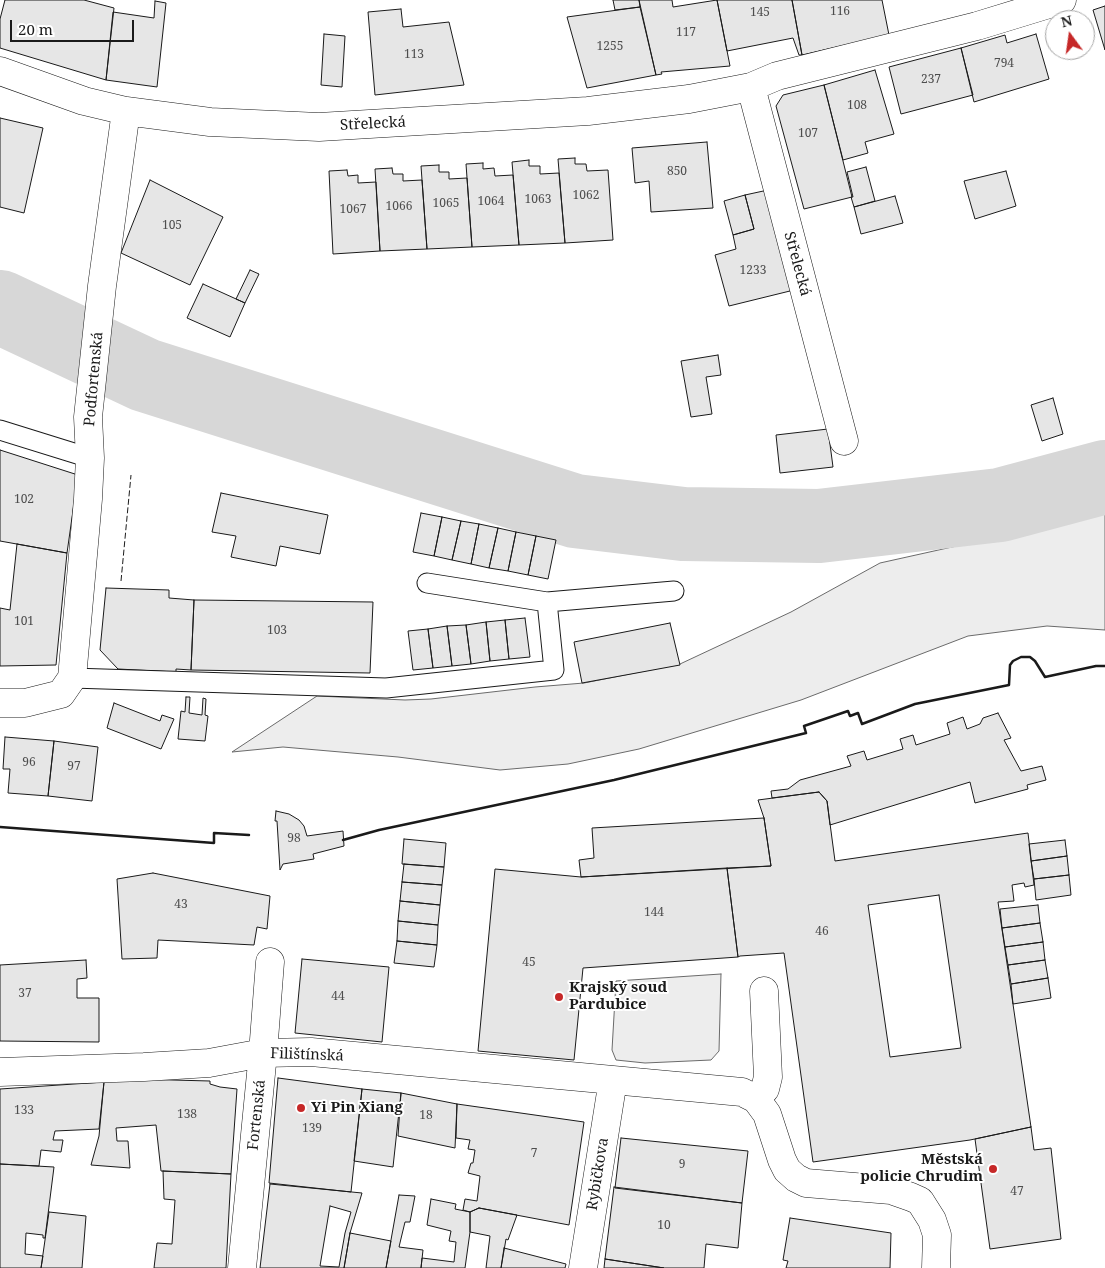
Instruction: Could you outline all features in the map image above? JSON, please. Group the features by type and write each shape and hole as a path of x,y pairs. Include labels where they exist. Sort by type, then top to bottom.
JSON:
{"street":[{"name":"Střelecká","path":"0,71 84,101 126,111 210,122 320,127 588,111 689,99 751,87 777,76 978,26 1062,0"},
{"name":"Střelecká","path":"751,87 844,441"},
{"name":"Podfortenská","path":"72,678 88,499 90,458 88,416 102,286 126,111"},
{"path":"0,704 25,703 61,694 72,678"},
{"name":"Fortenská","path":"242,1268 270,962"},
{"path":"764,991 768,1077 765,1089 756,1099 767,1114 787,1170 796,1178 806,1182 891,1190 920,1202 932,1220 938,1235 936,1268"},
{"name":"Filištínská","path":"0,1072 210,1063 263,1053 311,1052 742,1092 756,1099"},
{"name":"Rybičkova","path":"584,1268 613,1080"}],"lane":[{"path":"0,430 90,458"},
{"path":"427,583 547,602 674,590"},
{"path":"72,678 386,688 554,670 547,602"}],"shaded area":[{"path":"0,291 11,298 145,375 0,342"},
{"path":"1105,513 1105,630 1047,626 968,636 801,700 639,749 568,764 500,770 398,757 283,747 232,752 317,696 405,700 431,699 584,683 680,664 791,612 880,563"},
{"path":"721,974 719,1051 711,1060 645,1063 616,1060 612,1050 616,981"}],"building":[{"path":"5,0 84,0 114,8 106,80 0,48 0,19"},
{"path":"613,0 639,0 640,7 615,10"},
{"path":"639,0 672,0 673,7 717,0 730,66 661,72 662,74 656,75"},
{"path":"717,0 792,0 802,55 799,55 793,38 727,51"},
{"path":"792,0 882,0 889,35 802,55"},
{"path":"155,1 166,3 157,87 106,80 113,12 154,18"},
{"path":"1105,6 1105,50 1095,17 1095,10 1093,10"},
{"path":"640,7 656,75 587,88 567,17"},
{"path":"401,9 403,27 449,22 464,85 375,95 368,12"},
{"path":"324,34 345,36 342,87 321,85"},
{"path":"1036,34 1049,79 974,102 961,48 1005,35 1007,43"},
{"path":"961,48 973,95 901,114 889,67"},
{"path":"875,70 894,134 865,142 868,153 843,160 824,85"},
{"path":"824,85 852,197 804,209 776,106 783,95"},
{"path":"0,118 43,128 24,213 0,207"},
{"path":"707,142 713,208 651,212 649,181 635,183 632,148"},
{"path":"575,158 575,164 586,164 587,171 608,170 613,240 565,243 558,159"},
{"path":"529,160 529,166 540,166 540,174 559,173 565,243 519,245 512,162"},
{"path":"483,163 483,169 494,168 495,176 513,175 519,245 472,247 466,164"},
{"path":"439,165 439,172 449,172 449,179 467,178 472,247 427,249 421,166"},
{"path":"866,167 875,201 854,207 847,172"},
{"path":"392,168 393,174 403,174 403,181 422,180 427,249 380,251 375,169"},
{"path":"347,170 348,176 358,175 358,183 376,182 380,251 333,254 329,171"},
{"path":"1006,171 1016,206 975,219 964,181"},
{"path":"150,180 223,217 190,285 121,253"},
{"path":"768,190 794,290 729,306 715,255 736,249 733,235 754,229 745,195"},
{"path":"745,195 754,229 733,235 724,201"},
{"path":"895,196 903,223 861,234 854,207"},
{"path":"250,270 259,274 245,303 236,299"},
{"path":"203,284 245,303 230,337 187,318"},
{"path":"718,355 721,375 706,377 712,414 691,417 681,361"},
{"path":"1053,398 1063,434 1042,441 1031,405"},
{"path":"828,429 833,467 780,473 776,435"},
{"path":"0,450 78,475 67,553 0,541"},
{"path":"221,493 328,515 320,554 280,546 276,566 231,557 236,536 212,532"},
{"path":"421,513 442,517 434,556 413,552"},
{"path":"442,517 461,521 452,560 434,556"},
{"path":"461,521 479,524 471,564 452,560"},
{"path":"479,524 498,528 489,568 471,564"},
{"path":"498,528 516,532 508,571 489,568"},
{"path":"516,532 536,536 528,575 508,571"},
{"path":"536,536 556,540 548,579 528,575"},
{"path":"17,544 67,553 56,665 0,666 0,608 10,610"},
{"path":"106,588 169,590 169,598 194,600 191,670 176,669 176,672 118,669 100,650"},
{"path":"194,600 373,602 370,673 191,670"},
{"path":"525,618 530,657 509,659 505,620"},
{"path":"505,620 509,659 490,661 486,622"},
{"path":"486,622 490,661 471,664 466,625"},
{"path":"670,623 680,665 582,683 574,642"},
{"path":"466,625 471,664 452,666 447,626"},
{"path":"447,626 452,666 433,668 428,629"},
{"path":"428,629 433,668 413,670 408,631"},
{"path":"186,697 190,697 189,713 202,715 203,698 206,699 205,715 208,716 205,741 178,739 181,711 185,712"},
{"path":"114,703 160,721 162,715 174,719 161,749 107,728"},
{"path":"998,713 1011,738 1004,740 1021,771 1042,766 1046,780 1027,785 1028,789 975,803 970,782 830,825 827,801 819,792 772,798 771,791 788,789 800,780 851,766 847,756 864,751 867,760 903,749 900,739 913,735 916,745 950,734 947,723 963,717 967,729 980,724 983,718"},
{"path":"5,737 54,741 48,796 8,793 10,769 3,769"},
{"path":"54,741 98,747 92,801 48,796"},
{"path":"819,792 827,801 835,861 1028,833 1034,885 1025,887 1024,883 1012,885 1014,901 998,902 1031,1127 970,1140 813,1162 784,953 738,957 727,868 771,866 764,818 758,800","holes":["939,895 961,1048 890,1057 868,905"]},
{"path":"276,811 289,814 299,820 304,826 307,836 343,831 344,846 313,854 314,859 283,864 280,870 277,821 275,821"},
{"path":"764,818 771,866 581,877 579,860 594,858 592,828"},
{"path":"404,839 446,843 444,867 402,864"},
{"path":"1065,840 1067,856 1031,861 1029,844"},
{"path":"1067,856 1069,875 1034,879 1031,861"},
{"path":"404,864 444,867 442,885 402,882"},
{"path":"727,868 738,957 583,968 574,1060 478,1051 495,869 581,877"},
{"path":"153,873 270,896 267,929 257,927 254,945 158,940 157,958 122,959 117,879"},
{"path":"1069,875 1071,895 1036,900 1034,879"},
{"path":"402,882 442,885 440,905 400,901"},
{"path":"400,901 440,905 438,925 398,921"},
{"path":"1038,905 1040,923 1002,928 1000,909"},
{"path":"398,921 438,925 437,945 397,941"},
{"path":"1040,923 1043,942 1005,947 1002,928"},
{"path":"397,941 437,945 434,967 394,963"},
{"path":"1043,942 1045,960 1008,965 1005,947"},
{"path":"302,959 389,967 382,1042 295,1033"},
{"path":"86,960 87,978 77,979 77,998 99,998 99,1042 0,1041 0,965"},
{"path":"1045,960 1048,978 1011,984 1008,965"},
{"path":"1048,978 1051,998 1013,1004 1011,984"},
{"path":"278,1078 362,1089 351,1192 269,1183"},
{"path":"135,1079 210,1081 210,1084 220,1087 237,1089 231,1174 161,1171 156,1125 116,1128 117,1141 128,1141 130,1168 91,1165 99,1136 104,1082"},
{"path":"104,1082 99,1129 55,1131 53,1140 63,1140 61,1152 41,1150 39,1166 0,1164 0,1089"},
{"path":"362,1089 401,1093 393,1167 354,1161"},
{"path":"401,1093 457,1104 455,1148 398,1136"},
{"path":"457,1104 584,1122 569,1225 479,1208 470,1212 463,1210 465,1199 477,1201 480,1176 468,1173 471,1163 473,1163 475,1150 468,1149 470,1140 456,1138"},
{"path":"1031,1127 1034,1150 1051,1148 1061,1239 990,1249 975,1139"},
{"path":"621,1138 748,1151 742,1203 615,1188"},
{"path":"0,1164 54,1167 45,1238 43,1238 43,1235 26,1233 25,1254 43,1256 41,1268 0,1268"},
{"path":"163,1171 231,1174 226,1268 154,1268 157,1243 172,1244 175,1200 164,1199"},
{"path":"270,1184 362,1193 350,1233 344,1268 260,1268","holes":["330,1206 351,1212 339,1267 320,1266"]},
{"path":"614,1187 742,1203 738,1248 706,1244 704,1268 664,1268 605,1259"},
{"path":"399,1195 415,1196 410,1222 405,1222 399,1247 423,1250 421,1268 386,1268"},
{"path":"431,1199 456,1204 455,1209 470,1212 470,1232 465,1268 421,1268 422,1258 454,1262 456,1242 449,1241 451,1231 427,1225"},
{"path":"479,1208 517,1215 508,1240 506,1239 501,1268 486,1268 490,1236 470,1232 470,1212"},
{"path":"49,1212 86,1216 82,1268 41,1268"},
{"path":"790,1218 891,1233 890,1268 786,1268 788,1261 783,1260"},
{"path":"350,1233 391,1241 386,1268 344,1268"},
{"path":"504,1248 566,1264 565,1268 501,1268"},
{"path":"605,1259 664,1268 604,1268"}],"waterway":[{"path":"0,307 145,375 575,511 683,524 819,526 1000,505 1105,477"}],"fence":[{"path":"121,581 131,475"}],"wall":[{"path":"343,840 379,830 614,780 806,733 804,726 848,711 850,716 858,713 862,724 915,704 1009,685 1010,665 1021,657 1030,657 1035,661 1045,677 1096,666 1105,666"},
{"path":"0,827 214,843 214,833 249,835"}],"place":[{"name":"Krajský soud Pardubice","path":"559,997"},
{"name":"Yi Pin Xiang","path":"301,1108"},
{"name":"Městská policie Chrudim","path":"993,1169"}]}
